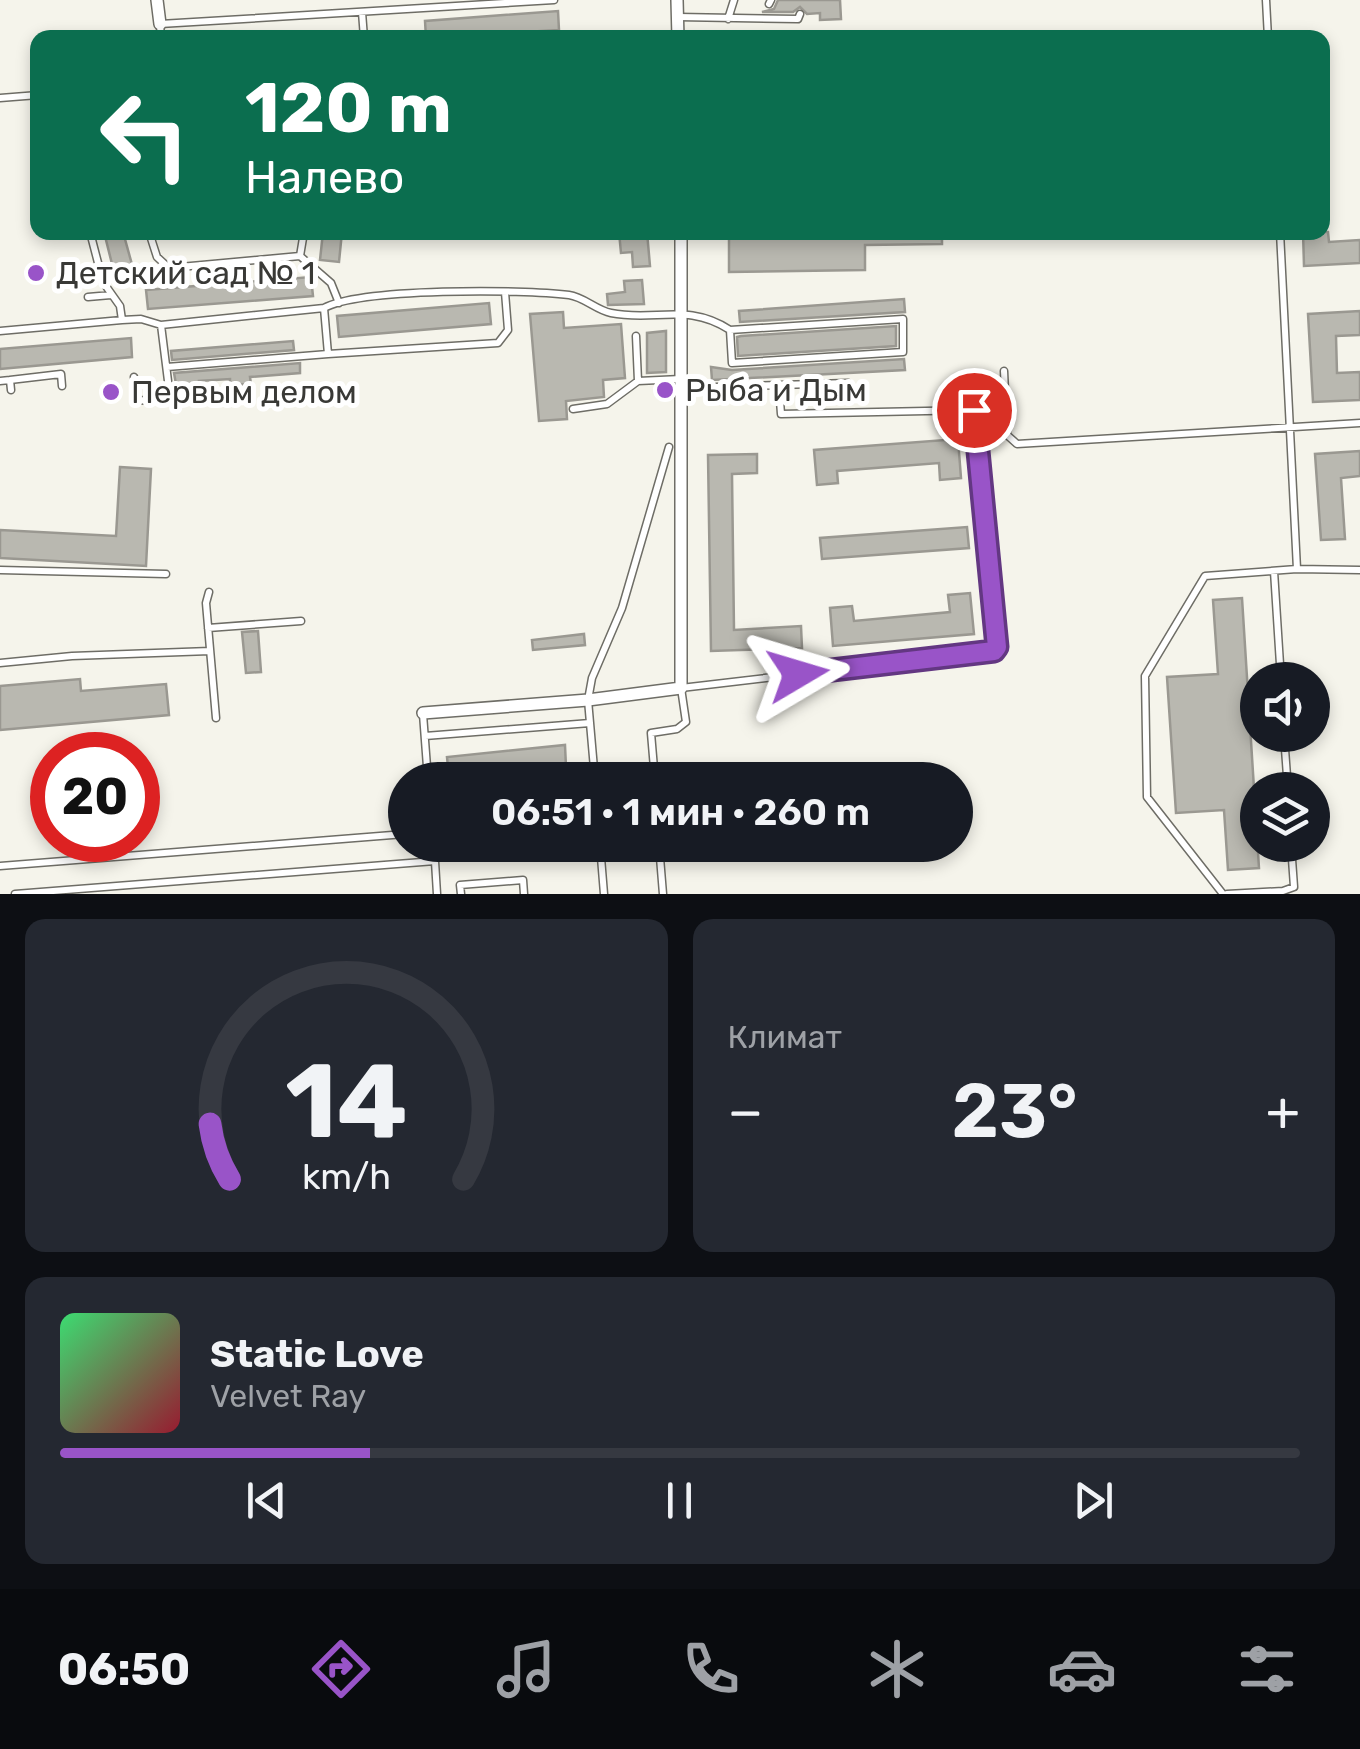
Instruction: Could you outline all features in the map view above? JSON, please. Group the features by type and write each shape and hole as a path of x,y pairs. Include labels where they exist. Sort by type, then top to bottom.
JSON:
{"street":[{"path":"157,0 160,30"},
{"path":"677,0 678,30"},
{"path":"423,713 681,688 681,240"}],"lane":[{"path":"171,30 362,12 554,0"},
{"path":"728,18 734,0"},
{"path":"1266,0 1268,30"},
{"path":"362,12 363,30"},
{"path":"677,17 798,19 800,14"},
{"path":"0,98 30,96"},
{"path":"92,240 103,282 120,306 122,320"},
{"path":"151,240 156,257 169,268 300,256 332,283 339,302"},
{"path":"300,256 303,240"},
{"path":"1280,240 1297,569"},
{"path":"0,332 141,318 162,325 441,292 506,292 574,296 610,313 682,312 710,318 730,330 903,319 904,352 732,364 730,330"},
{"path":"167,367 498,342 508,330 506,292"},
{"path":"88,297 112,295"},
{"path":"324,308 328,354"},
{"path":"134,376 137,401 170,396 162,325"},
{"path":"636,336 638,382"},
{"path":"1004,371 1008,435 1017,444 1360,423"},
{"path":"0,381 61,374 62,386"},
{"path":"10,380 12,390"},
{"path":"573,409 606,404 638,382 778,387 848,382"},
{"path":"654,762 652,733 677,729 686,722 681,688 994,651 997,647 974,410 781,414 778,387"},
{"path":"593,762 588,700 592,678 622,608 668,447"},
{"path":"1292,862 1294,886 1283,891 1225,894 1147,797 1146,676 1205,576 1297,569 1360,570"},
{"path":"0,570 166,574"},
{"path":"1274,571 1280,662"},
{"path":"209,592 206,603 216,718"},
{"path":"208,628 301,621"},
{"path":"0,663 210,650"},
{"path":"423,713 427,762"},
{"path":"425,736 590,724"},
{"path":"0,866 388,835"},
{"path":"15,894 422,862"},
{"path":"435,862 438,894"},
{"path":"601,862 604,894"},
{"path":"660,862 663,894"},
{"path":"460,894 460,886 523,880 524,894"}],"building":[{"path":"778,0 840,0 841,19 820,20 820,13 807,14 800,7 793,12 762,12 774,9"},
{"path":"558,11 559,30 426,30 425,21"},
{"path":"106,240 125,240 136,279 117,284"},
{"path":"322,240 341,240 339,262 320,260"},
{"path":"620,240 648,240 650,266 633,267 632,252 621,253"},
{"path":"729,240 942,240 942,244 865,245 865,270 729,272"},
{"path":"1303,240 1360,240 1360,263 1304,266"},
{"path":"311,277 313,296 148,309 146,290"},
{"path":"642,280 644,304 608,305 607,294 625,292 624,281"},
{"path":"904,299 905,312 740,322 739,311"},
{"path":"489,303 491,324 339,337 337,316"},
{"path":"1360,311 1360,335 1336,336 1337,373 1360,372 1360,400 1313,402 1308,314"},
{"path":"563,312 564,328 621,324 625,378 603,380 604,397 566,401 567,419 539,421 530,314"},
{"path":"896,326 896,346 738,356 737,337 741,336"},
{"path":"666,331 666,372 647,373 647,333"},
{"path":"131,338 132,357 0,369 0,349"},
{"path":"293,341 294,350 172,360 171,351"},
{"path":"904,359 905,370 712,380 711,367 732,370"},
{"path":"300,363 300,373 250,377 251,384 230,385 230,379 199,381 200,388 177,390 174,373"},
{"path":"958,439 961,478 940,480 939,463 837,471 838,483 817,485 814,450"},
{"path":"1360,451 1360,476 1341,478 1345,539 1321,540 1315,454"},
{"path":"757,454 757,473 732,474 734,630 801,626 802,648 711,651 708,455"},
{"path":"120,467 151,469 146,566 0,558 0,530 116,536"},
{"path":"967,527 969,548 822,559 820,538"},
{"path":"970,593 974,634 833,646 830,608 852,606 854,621 950,612 948,595"},
{"path":"1242,598 1246,662 1240,662 1240,752 1252,752 1253,772 1240,772 1240,862 1259,862 1259,868 1228,870 1224,810 1176,813 1167,677 1218,674 1213,600"},
{"path":"258,631 261,672 246,673 242,632"},
{"path":"584,634 585,645 533,650 532,640"},
{"path":"80,679 81,691 166,684 169,715 0,730 0,686"},
{"path":"565,745 566,762 448,762 447,757"}],"place":[{"name":"Детский сад № 1","path":"36,273"},
{"name":"Рыба и Дым","path":"665,390"},
{"name":"Первым делом","path":"111,392"}],"route":[{"path":"798,674 994,651 997,647 974,410"}]}
